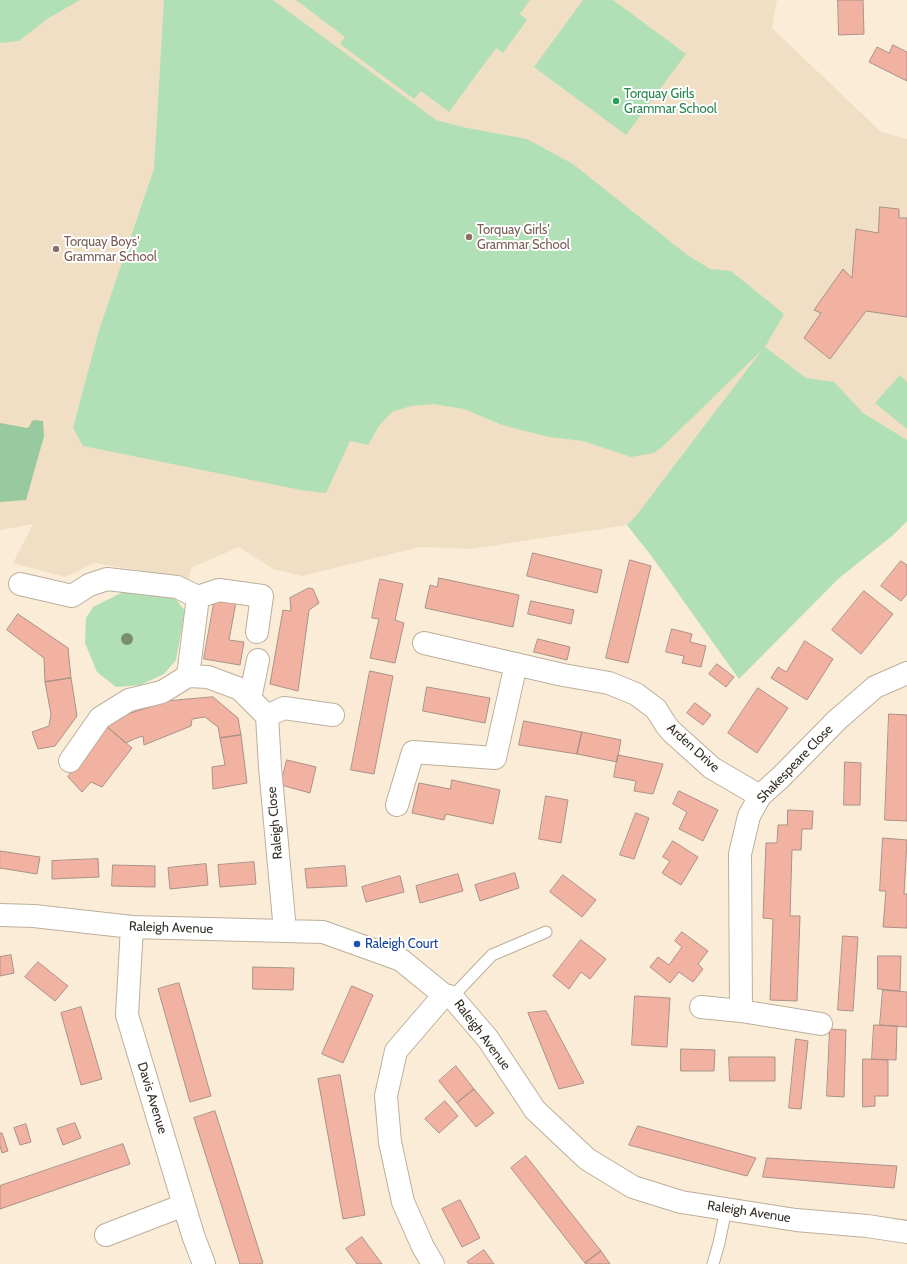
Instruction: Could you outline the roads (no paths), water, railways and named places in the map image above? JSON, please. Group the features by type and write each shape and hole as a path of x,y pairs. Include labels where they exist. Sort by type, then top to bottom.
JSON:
{"street":[{"path":"20,584 72,596 90,585 107,579 176,587 198,597 219,590 262,596 257,632"},
{"path":"188,676 198,597"},
{"name":"Arden Drive","path":"424,643 563,675 609,683 636,694 656,709 672,732 712,768 760,796"},
{"path":"250,699 258,660"},
{"path":"397,805 413,752 496,758 516,664"},
{"name":"Shakespeare Close","path":"741,1011 740,854 749,816 760,796 782,776 837,720 875,687 907,673"},
{"path":"70,761 100,718 129,700 162,692 188,676 208,676 240,689 268,716 284,708 333,715"},
{"name":"Raleigh Close","path":"268,716 270,767 285,931"},
{"name":"Raleigh Avenue","path":"0,915 34,916 132,928 323,932 401,960 448,996 488,1040 536,1110 587,1159 633,1187 682,1202 796,1220 867,1226 907,1232"},
{"name":"Davis Avenue","path":"132,928 127,1015 184,1205 204,1264"},
{"path":"433,1264 423,1247 403,1202 390,1142 386,1096 396,1051 448,996"},
{"path":"701,1007 741,1011 821,1024"},
{"path":"106,1235 184,1205"}],"lane":[{"path":"448,996 492,954 546,932"},
{"path":"712,1264 719,1243 726,1209"}],"place":[{"name":"Torquay Girls Grammar School","path":"616,101"},
{"name":"Torquay Girls' Grammar School","path":"469,237"},
{"name":"Torquay Boys' Grammar School","path":"56,249"},
{"name":"Raleigh Court","path":"357,944"}]}
